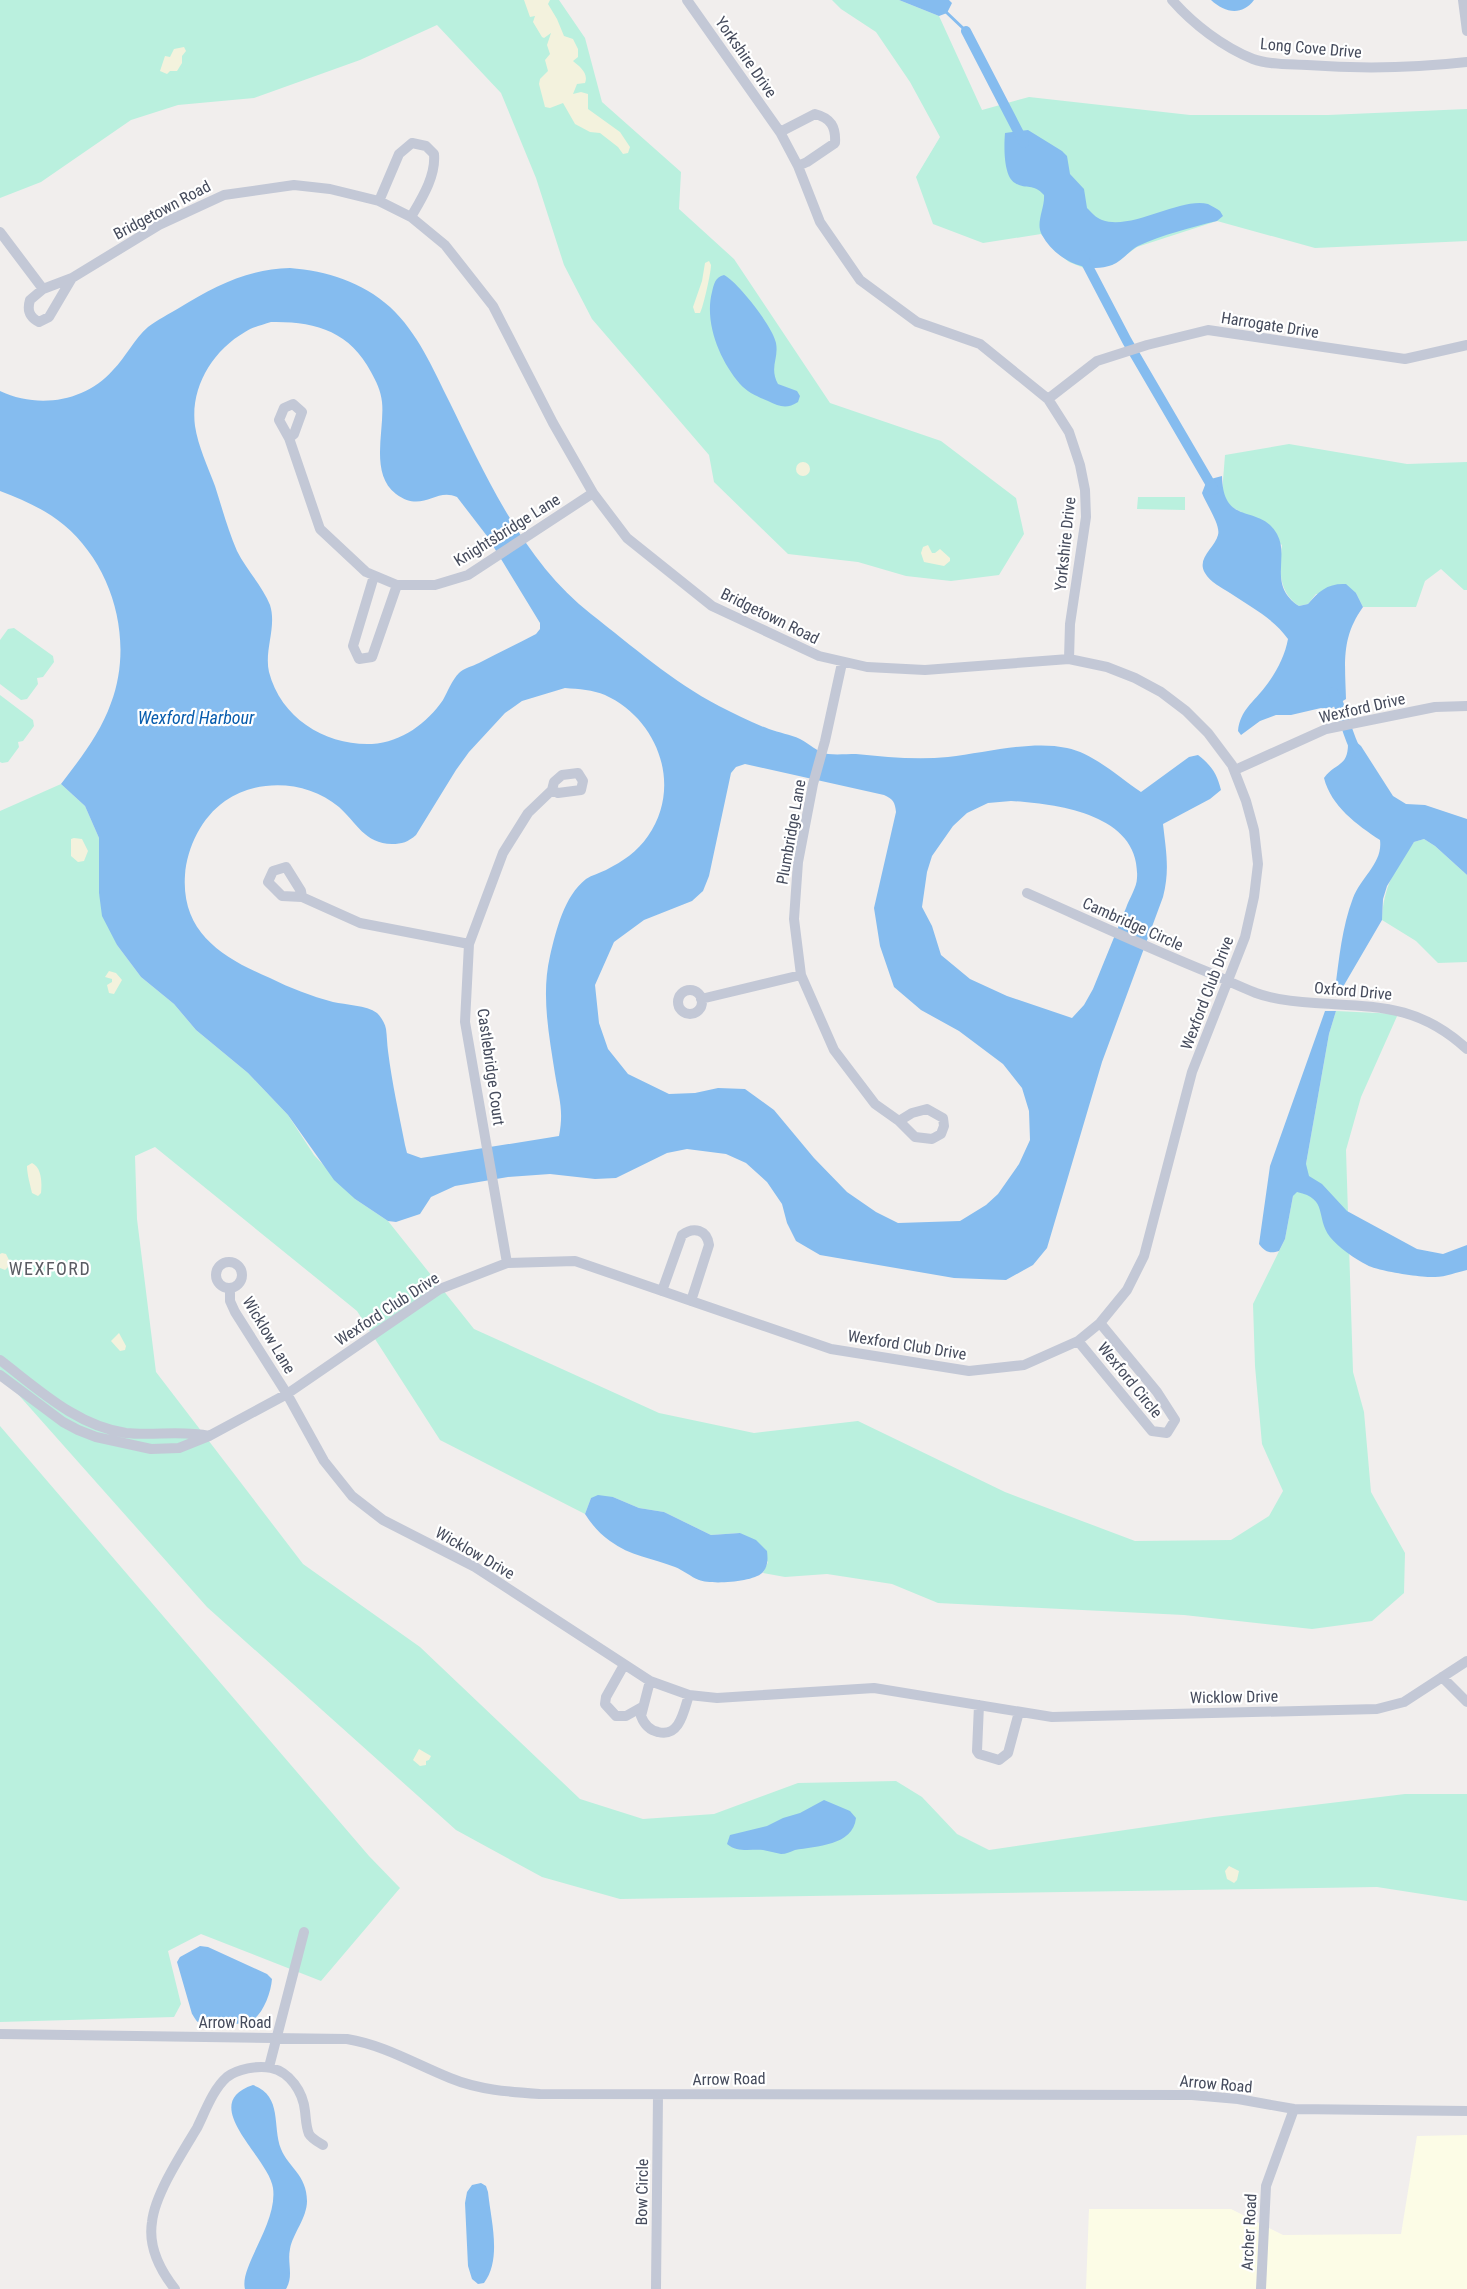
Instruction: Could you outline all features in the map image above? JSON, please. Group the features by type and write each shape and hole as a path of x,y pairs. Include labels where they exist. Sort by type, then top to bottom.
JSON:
{"street":[{"name":"Yorkshire Drive","path":"687,0 780,132 798,166 820,222 860,280 917,322 980,344 1048,399 1069,432 1080,465 1085,490 1086,517 1070,624 1069,659"},
{"name":"Long Cove Drive","path":"1172,0 1184,14 1232,49 1255,60 1347,68 1420,67 1467,62"},
{"path":"1463,0 1467,31"},
{"path":"780,132 815,114 830,121 836,132 835,143 798,166"},
{"path":"379,201 399,154 412,143 426,146 434,154 432,173 411,217"},
{"name":"Bridgetown Road","path":"72,278 50,317 39,322 31,316 30,300 43,289 72,278 159,225 224,195 294,185 330,189 379,201 411,217 445,245 493,306 558,432 593,493 627,538 712,606 819,656 867,668 925,670 1069,659 1107,667 1161,692 1186,711 1208,733 1235,770"},
{"path":"0,232 43,289"},
{"name":"Harrogate Drive","path":"1048,399 1097,361 1147,345 1208,330 1405,359 1467,345"},
{"name":"Knightsbridge Lane","path":"289,438 320,530 366,572 397,585 435,585 468,575 593,493"},
{"path":"374,576 353,646 358,659 372,657 397,585"},
{"name":"Plumbridge Lane","path":"842,663 813,784 798,862 794,919 801,975 834,1050 875,1104 899,1121"},
{"name":"Wexford Drive","path":"1235,770 1326,729 1435,707 1467,706"},
{"name":"Wexford Club Drive","path":"0,1375 63,1422 96,1437 151,1449 178,1448 209,1436 287,1394 440,1289 507,1263 575,1262 831,1349 969,1371 1024,1365 1078,1341 1100,1323 1127,1290 1144,1256 1192,1072 1245,937 1254,897 1258,864 1251,821 1235,770"},
{"name":"Castlebridge Court","path":"507,1263 465,1022 469,944 503,853 528,813 552,790"},
{"name":"Cambridge Circle","path":"1027,893 1229,981"},
{"path":"302,897 360,923 469,944"},
{"path":"701,999 801,975"},
{"name":"Oxford Drive","path":"1229,981 1257,994 1290,1001 1390,1008 1406,1012 1442,1028 1467,1048"},
{"path":"662,1290 682,1235 687,1231 702,1232 708,1238 709,1245 691,1301"},
{"name":"Wicklow Lane","path":"230,1289 230,1301 235,1312 287,1394"},
{"name":"Wexford Circle","path":"1078,1341 1152,1431 1167,1433 1175,1420 1157,1392 1100,1323"},
{"path":"0,1360 72,1413 102,1426 135,1433 209,1436"},
{"name":"Wicklow Drive","path":"287,1394 324,1461 352,1496 383,1520 475,1567 650,1681 689,1695 717,1698 874,1688 1052,1717 1377,1709 1404,1702 1467,1661"},
{"path":"624,1665 606,1697 605,1704 616,1716 626,1716 642,1707"},
{"path":"1442,1677 1467,1702"},
{"path":"650,1681 641,1716 647,1726 656,1732 664,1733 675,1729 681,1721 689,1695"},
{"path":"979,1705 977,1751 979,1754 999,1760 1008,1754 1019,1712"},
{"path":"269,2067 304,1932"},
{"name":"Arrow Road","path":"0,2034 347,2039 369,2043 451,2079 486,2089 540,2094 1192,2095 1294,2109 1467,2111"},
{"path":"175,2289 165,2276 153,2247 151,2235 155,2209 177,2161 223,2081 235,2072 269,2067 282,2073 294,2083 301,2094 309,2134 323,2145"},
{"name":"Bow Circle","path":"657,2289 658,2095"},
{"name":"Archer Road","path":"1261,2289 1266,2186 1294,2109"}],"shaded area":[{"path":"1467,2135 1467,2289 1086,2289 1089,2209 1231,2209 1283,2235 1401,2234 1417,2136"}],"green space":[{"path":"0,0 559,0 585,38 602,102 681,172 679,209 734,259 830,403 941,441 1016,498 1024,534 999,575 951,581 906,576 858,562 788,554 714,482 709,455 592,319 564,265 536,178 501,93 437,25 360,60 254,98 178,105 131,120 41,182 0,198"},
{"path":"832,0 899,0 939,16 982,110 1029,97 1190,115 1328,115 1467,109 1467,241 1315,248 1217,221 1137,247 1112,265 1084,268 1069,262 1055,251 1041,234 983,243 933,224 916,177 940,137 910,82 876,32 841,9"},
{"path":"1289,444 1407,464 1467,462 1467,590 1464,590 1441,569 1425,581 1416,607 1363,607 1356,593 1316,594 1308,604 1299,606 1287,594 1284,587 1280,562 1282,545 1241,512 1230,506 1222,493 1225,455"},
{"path":"1138,497 1185,497 1185,510 1137,509"},
{"path":"14,628 53,656 54,662 43,677 37,678 38,684 27,699 21,700 0,684 0,640 8,629"},
{"path":"0,695 33,720 34,726 23,741 18,742 19,747 8,762 2,763 0,762"},
{"path":"61,784 85,806 99,838 99,893 117,945 141,977 174,1004 196,1030 248,1073 288,1115 314,1155 355,1199 388,1221 474,1329 659,1413 754,1433 858,1421 1005,1492 1135,1541 1231,1540 1269,1516 1283,1491 1262,1444 1255,1366 1253,1304 1285,1239 1293,1196 1306,1164 1329,1034 1336,1011 1398,1014 1361,1097 1346,1150 1353,1372 1364,1412 1371,1492 1405,1553 1404,1593 1372,1621 1312,1629 1184,1615 938,1603 892,1584 827,1574 785,1577 763,1573 768,1562 740,1533 711,1535 664,1512 639,1508 613,1497 591,1498 585,1514 440,1440 357,1311 155,1147 135,1156 137,1219 156,1372 303,1564 420,1647 580,1799 643,1819 714,1814 798,1783 896,1781 922,1797 957,1834 989,1850 1214,1817 1405,1794 1467,1794 1467,1901 1377,1887 620,1899 542,1877 456,1830 207,1607 0,1374 0,811"},
{"path":"1424,839 1467,875 1467,962 1438,963 1416,941 1382,920 1391,878 1414,842"},
{"path":"0,1426 369,1856 400,1888 321,1981 201,1934 168,1951 181,2004 174,2017 0,2022"}],"sand":[{"path":"524,0 550,0 548,4 564,36 573,39 578,49 578,57 573,61 586,76 585,83 577,84 573,94 581,92 588,94 588,109 620,132 630,147 628,153 623,154 600,133 590,132 575,124 563,103 550,108 545,107 539,84 540,79 548,71 545,60 550,54 547,45 551,33 542,37 533,22 535,16 530,17"},
{"path":"184,47 186,51 177,71 170,71 167,74 160,71 165,56 170,57 174,49"},
{"path":"709,261 711,269 703,305 700,313 695,313 693,307 702,281 705,263"},
{"path":"803,462 808,464 810,469 808,474 803,476 798,474 796,469 798,464"},
{"path":"928,545 932,553 940,549 950,558 950,561 944,566 924,562 921,553 923,547"},
{"path":"71,839 82,839 88,851 84,861 78,862 71,856"},
{"path":"109,971 116,973 122,980 114,994 109,993 107,985 112,982 112,979 105,977"},
{"path":"32,1163 38,1168 41,1176 41,1193 38,1196 32,1193 28,1176 27,1166"},
{"path":"0,1254 6,1254 11,1264 5,1270 0,1268"},
{"path":"119,1333 126,1346 125,1350 120,1351 111,1341"},
{"path":"419,1749 431,1756 426,1761 426,1765 420,1766 413,1760"},
{"path":"1229,1866 1239,1871 1234,1883 1227,1879 1225,1871"}],"water":[{"path":"899,0 949,0 952,3 947,13 939,16"},
{"path":"1211,0 1254,0 1244,9 1233,11 1222,8"},
{"path":"1028,130 1067,156 1070,174 1084,189 1087,208 1100,219 1114,222 1127,221 1197,203 1208,204 1220,211 1223,216 1217,221 1138,246 1112,265 1092,268 1072,263 1055,251 1042,235 1040,220 1044,195 1036,189 1015,183 1008,174 1005,160 1005,133"},
{"name":"Wexford Harbour","path":"290,268 331,275 356,284 390,307 409,328 424,352 493,489 509,517 546,570 567,593 637,651 685,686 719,706 763,727 796,737 820,752 828,754 936,758 1023,746 1053,746 1087,755 1141,792 1189,757 1198,755 1210,767 1216,775 1221,790 1210,799 1163,824 1167,869 1163,897 1102,1062 1047,1248 1033,1265 1006,1280 954,1278 820,1255 796,1241 787,1223 782,1204 767,1182 746,1163 726,1154 687,1149 667,1153 616,1178 595,1179 550,1174 508,1177 455,1186 431,1197 420,1214 396,1222 388,1221 355,1199 334,1180 288,1115 248,1073 196,1030 174,1004 141,977 117,945 102,916 99,893 99,838 85,806 61,784 95,736 111,703 118,680 120,655 115,607 96,562 81,542 49,514 0,491 0,391 15,397 45,401 75,395 89,389 113,370 134,342 155,322 232,280 275,269","holes":["271,322 302,324 329,331 353,347 371,372 381,394 380,463 388,485 396,494 414,502 442,495 457,497 487,536 540,623 540,629 536,634 461,671 437,708 413,730 394,740 372,744 355,743 339,740 308,726 284,703 275,689 269,672 268,655 272,622 270,605 237,551 198,441 194,412 200,385 213,360 233,340 251,329","565,688 600,693 624,706 639,720 660,756 664,776 664,796 658,817 644,842 624,860 586,879 578,886 558,925 547,971 546,1000 550,1045 560,1105 559,1136 421,1158 407,1153 386,1029 380,1016 367,1008 333,1002 293,988 236,962 221,952 208,941 190,913 186,895 186,864 192,843 209,815 225,801 238,794 252,788 267,786 282,785 312,791 339,807 362,831 375,840 392,844 408,841 416,835 469,752 505,713 522,701","745,764 884,795 894,803 896,812 874,908 880,946 894,987 921,1010 959,1031 1003,1064 1022,1088 1029,1111 1030,1140 1019,1164 998,1194 986,1205 960,1221 898,1223 876,1212 847,1192 814,1158 774,1110 745,1089 718,1088 695,1093 669,1094 628,1074 608,1049 599,1023 595,985 614,942 644,920 692,901 703,891 709,876 731,773 736,767","1011,801 1051,805 1093,817 1111,826 1125,839 1135,856 1137,882 1093,989 1084,1005 1072,1018 1007,996 970,979 941,955 932,926 922,907 927,872 932,856 953,826 967,813 988,803"]},
{"path":"724,275 746,295 769,327 776,343 775,378 778,384 797,391 800,396 798,402 790,406 776,405 757,396 740,384 726,364 715,341 710,316 714,284 719,277"},
{"path":"1222,476 1224,492 1229,503 1243,513 1261,519 1277,534 1281,552 1281,580 1289,598 1299,606 1308,604 1324,589 1346,584 1356,593 1363,607 1351,629 1348,640 1345,662 1346,699 1330,709 1321,708 1291,715 1276,715 1260,721 1241,735 1238,731 1242,717 1276,670 1285,652 1288,639 1269,619 1216,584 1205,573 1204,558 1216,540 1218,531 1202,493 1207,480"},
{"path":"1354,740 1361,746 1393,796 1406,804 1425,805 1467,819 1467,875 1424,839 1414,842 1387,886 1383,899 1382,920 1340,992 1335,990 1341,943 1349,909 1357,890 1375,863 1380,848 1380,840 1354,821 1339,806 1327,788 1324,778 1344,761 1348,744"},
{"path":"1325,1011 1336,1011 1329,1034 1306,1164 1309,1176 1322,1184 1347,1211 1417,1249 1443,1254 1467,1245 1467,1270 1429,1277 1390,1272 1367,1265 1333,1241 1323,1223 1318,1204 1307,1195 1297,1192 1293,1196 1285,1239 1279,1251 1268,1252 1259,1244 1270,1166"},
{"path":"598,1495 613,1497 639,1508 664,1512 711,1535 740,1533 756,1540 767,1551 765,1568 762,1573 750,1579 705,1582 675,1567 625,1550 593,1526 585,1514 591,1498"},
{"path":"824,1800 850,1811 856,1818 848,1834 841,1839 823,1846 781,1854 763,1850 740,1850 727,1844 730,1835 767,1826 800,1813"},
{"path":"200,1946 208,1947 267,1974 272,1979 266,2001 253,2020 217,2025 202,2024 195,2019 177,1962 180,1957"},
{"path":"253,2085 269,2096 273,2104 281,2149 301,2178 306,2192 305,2213 290,2249 290,2279 286,2289 245,2289 248,2269 265,2230 273,2201 273,2188 269,2175 233,2118 232,2105 237,2094"},
{"path":"481,2183 486,2186 488,2192 494,2251 489,2273 484,2283 478,2284 472,2279 468,2266 465,2203 467,2192 472,2185"}],"waterway":[{"path":"945,11 966,31"},
{"path":"966,31 1024,143"},
{"path":"1082,255 1127,341 1214,490"},
{"path":"1333,692 1357,753"}],"district":[{"name":"WEXFORD","path":"50,1268"}]}
